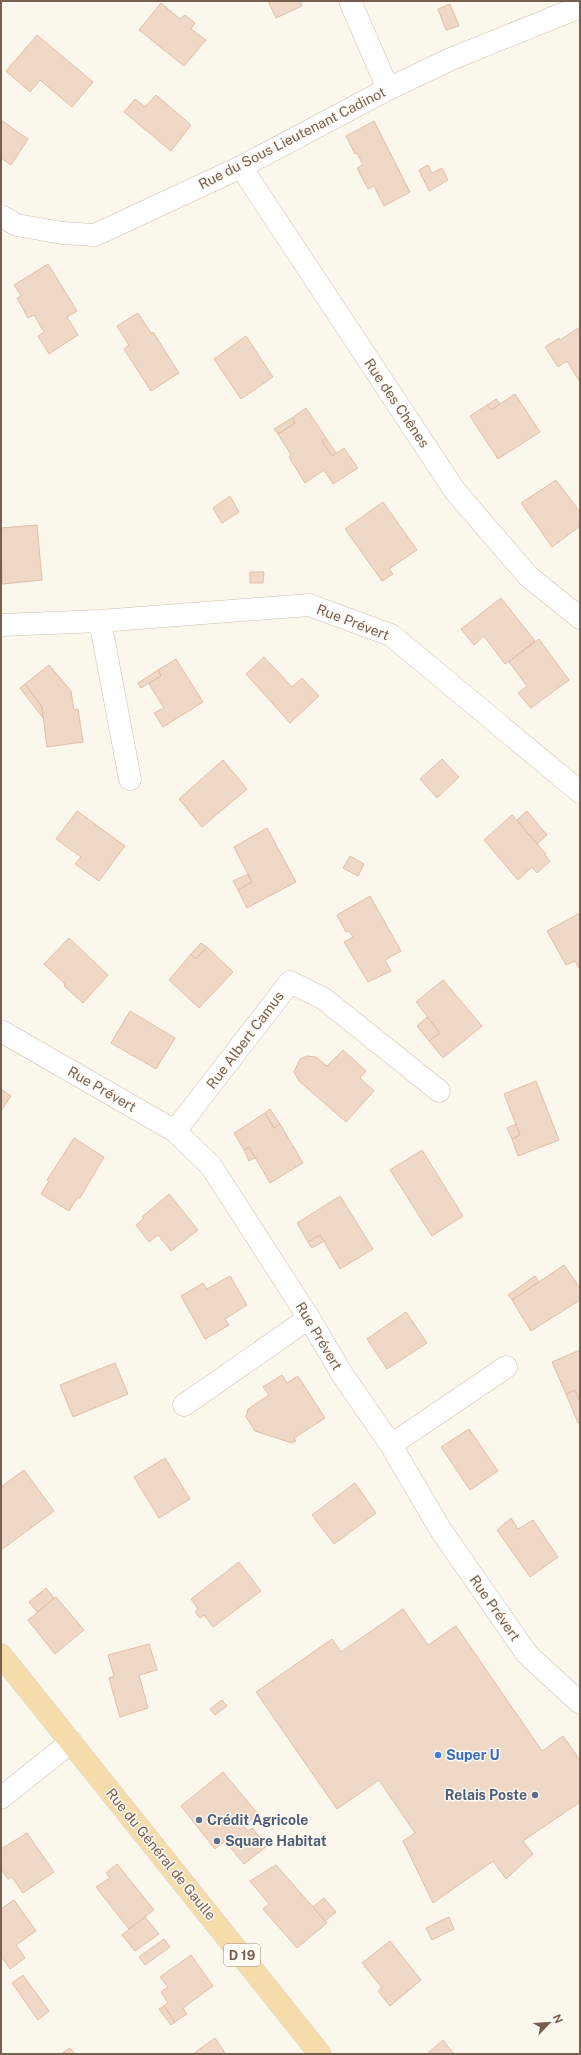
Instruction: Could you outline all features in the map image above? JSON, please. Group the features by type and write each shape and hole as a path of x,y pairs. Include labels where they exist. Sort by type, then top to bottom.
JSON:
{"main road":[{"name":"Rue du Général de Gaulle","path":"1,1655 320,2054"}],"street":[{"path":"350,1 388,89"},
{"name":"Rue du Sous Lieutenant Cadinot","path":"1,216 17,225 62,232 95,235 240,167 388,89 451,59 580,6"},
{"name":"Rue des Chênes","path":"240,167 455,491 528,576 580,618"},
{"name":"Rue Prévert","path":"1,625 100,621 309,605 391,635 579,790"},
{"path":"100,621 130,779"},
{"name":"Rue Albert Camus","path":"175,1131 290,982 324,998 439,1091"},
{"name":"Rue Prévert","path":"1,1031 175,1131 211,1166 309,1318 342,1374 391,1446 440,1529 526,1654 580,1703"},
{"path":"184,1405 309,1318"},
{"path":"391,1446 506,1367"},
{"path":"1,1798 72,1742"}],"building":[{"path":"268,1 300,1 302,6 276,18"},
{"path":"161,3 180,19 185,15 195,23 191,29 206,40 184,66 139,30"},
{"path":"450,4 459,26 446,30 438,9"},
{"path":"37,35 93,82 72,107 40,80 30,92 6,71"},
{"path":"156,95 191,125 171,151 124,112 135,99 145,107"},
{"path":"1,120 28,139 11,165 1,158"},
{"path":"374,121 410,192 384,206 374,186 368,189 357,168 363,165 357,153 355,154 346,136"},
{"path":"428,165 432,173 442,168 448,180 429,191 419,170"},
{"path":"48,264 77,311 67,317 78,335 49,354 38,336 44,332 34,315 28,318 17,298 21,296 14,285"},
{"path":"138,313 151,333 153,332 179,373 151,391 124,349 129,345 117,326"},
{"path":"580,327 580,382 567,361 558,367 545,347 559,338 560,340"},
{"path":"246,336 273,377 241,399 214,359"},
{"path":"515,394 540,432 498,459 470,416 487,405 491,410"},
{"path":"496,399 500,404 491,410 487,405"},
{"path":"306,408 326,438 322,441 332,456 344,448 358,468 333,484 324,470 305,483 289,457 291,455 278,434 295,423 292,418"},
{"path":"292,418 295,423 278,434 274,429"},
{"path":"326,438 336,453 332,456 322,441"},
{"path":"556,480 580,512 580,526 552,547 521,503"},
{"path":"230,496 239,512 222,523 213,508"},
{"path":"383,502 417,550 389,569 393,574 382,581 345,529"},
{"path":"37,525 42,580 2,584 1,528"},
{"path":"250,572 264,572 263,583 250,583"},
{"path":"501,598 535,641 505,664 484,636 474,645 461,629"},
{"path":"539,639 569,680 531,708 518,693 527,686 509,662"},
{"path":"264,657 292,687 302,678 319,696 290,723 246,674"},
{"path":"176,659 203,702 163,727 154,713 164,708 149,684 161,676 158,670"},
{"path":"49,665 71,691 74,710 78,709 83,742 47,747 42,707 25,684"},
{"path":"158,670 161,676 141,688 138,683"},
{"path":"25,684 42,707 43,718 20,688"},
{"path":"442,759 459,777 437,798 420,779"},
{"path":"223,760 247,789 202,827 179,799"},
{"path":"77,811 125,846 99,881 75,864 81,857 56,839"},
{"path":"527,811 547,835 537,844 517,820"},
{"path":"512,815 546,854 545,855 550,861 537,873 532,867 518,880 484,840"},
{"path":"267,828 296,882 247,908 238,890 252,882 234,847"},
{"path":"350,856 364,864 358,876 343,868"},
{"path":"248,874 252,882 238,890 233,881"},
{"path":"370,896 401,951 385,960 391,971 368,982 344,942 353,937 349,931 346,932 337,915"},
{"path":"580,913 580,970 575,961 566,965 547,931"},
{"path":"69,938 108,975 83,1003 64,986 65,984 44,964"},
{"path":"201,943 207,947 196,959 191,954"},
{"path":"207,947 233,972 199,1008 169,980 191,954 196,959"},
{"path":"443,980 482,1026 443,1058 429,1041 440,1033 416,1002"},
{"path":"130,1011 175,1038 156,1069 111,1043"},
{"path":"427,1017 440,1033 429,1041 417,1026"},
{"path":"343,1050 366,1071 360,1078 374,1091 346,1122 299,1081 294,1072 300,1059 307,1056 316,1057 327,1066"},
{"path":"536,1081 559,1140 518,1156 512,1139 520,1135 504,1094"},
{"path":"1,1089 11,1096 1,1111"},
{"path":"270,1109 280,1124 274,1128 265,1113"},
{"path":"265,1113 274,1128 280,1124 303,1163 270,1183 249,1147 244,1150 234,1133"},
{"path":"516,1124 520,1135 512,1139 507,1128"},
{"path":"74,1138 104,1157 80,1198 78,1197 69,1211 41,1194 49,1181 47,1180"},
{"path":"249,1147 255,1158 249,1161 244,1150"},
{"path":"422,1150 463,1216 432,1236 390,1170"},
{"path":"169,1194 198,1230 171,1251 158,1235 149,1242 136,1225 144,1218 142,1217"},
{"path":"340,1196 373,1249 340,1269 320,1235 308,1242 297,1223"},
{"path":"320,1235 324,1241 312,1248 308,1242"},
{"path":"564,1265 580,1288 580,1300 531,1331 512,1300"},
{"path":"230,1276 247,1305 225,1319 229,1325 205,1339 181,1296 203,1283 207,1289"},
{"path":"535,1276 539,1282 512,1300 508,1295"},
{"path":"406,1312 427,1343 387,1369 367,1339"},
{"path":"580,1350 580,1402 575,1390 566,1394 552,1362"},
{"path":"115,1363 128,1394 73,1417 60,1385"},
{"path":"282,1375 287,1383 298,1376 325,1418 294,1438 296,1441 292,1443 255,1431 246,1417 248,1409 269,1395 263,1387"},
{"path":"575,1390 580,1402 580,1422 578,1423 566,1394"},
{"path":"469,1429 498,1471 470,1490 441,1447"},
{"path":"165,1458 190,1499 159,1518 134,1477"},
{"path":"24,1470 54,1511 1,1550 1,1487"},
{"path":"355,1483 376,1513 334,1544 312,1515"},
{"path":"511,1518 518,1529 533,1520 558,1557 530,1577 497,1530"},
{"path":"239,1562 261,1591 213,1627 204,1615 200,1618 195,1612 198,1609 191,1599"},
{"path":"46,1588 54,1598 37,1612 29,1602"},
{"path":"56,1597 84,1630 55,1654 28,1620"},
{"name":"Super U","path":"403,1609 428,1645 456,1626 542,1751 563,1736 580,1760 580,1802 523,1841 533,1854 506,1879 493,1861 433,1903 403,1841 415,1833 379,1780 337,1809 256,1692 332,1639 341,1652"},
{"path":"149,1644 157,1670 139,1675 148,1708 120,1717 109,1678 114,1676 108,1655"},
{"path":"222,1700 227,1706 215,1715 210,1709"},
{"path":"223,1772 258,1814 243,1826 248,1831 252,1828 267,1846 244,1864 229,1846 234,1843 229,1838 215,1849 181,1806"},
{"path":"27,1833 54,1872 23,1893 12,1877 8,1879 1,1869 1,1849"},
{"path":"117,1864 154,1910 129,1929 96,1887 110,1878 106,1873"},
{"path":"276,1865 327,1923 297,1948 263,1909 269,1904 250,1881"},
{"path":"324,1898 336,1912 325,1921 313,1907"},
{"path":"14,1900 36,1931 16,1945 25,1958 10,1969 1,1956 1,1909"},
{"path":"145,1917 159,1934 135,1951 122,1935"},
{"path":"449,1917 454,1929 432,1940 426,1928"},
{"path":"164,1939 170,1947 145,1965 139,1957"},
{"path":"390,1941 421,1980 390,2006 378,1991 382,1988 362,1963"},
{"path":"191,1955 213,1986 183,2008 187,2014 175,2022 164,2006 168,2003 161,1992 168,1987 160,1977"},
{"path":"23,1975 49,2011 38,2020 12,1983"},
{"path":"164,2006 175,2022 171,2025 159,2009"},
{"path":"215,2038 225,2053 224,2054 193,2054"},
{"path":"443,2040 454,2054 427,2054"},
{"path":"70,2048 75,2054 61,2054"}],"place":[{"name":"Super U","path":"438,1755"},
{"name":"Relais Poste","path":"535,1795"},
{"name":"Crédit Agricole","path":"199,1820"},
{"name":"Square Habitat","path":"217,1841"}]}
